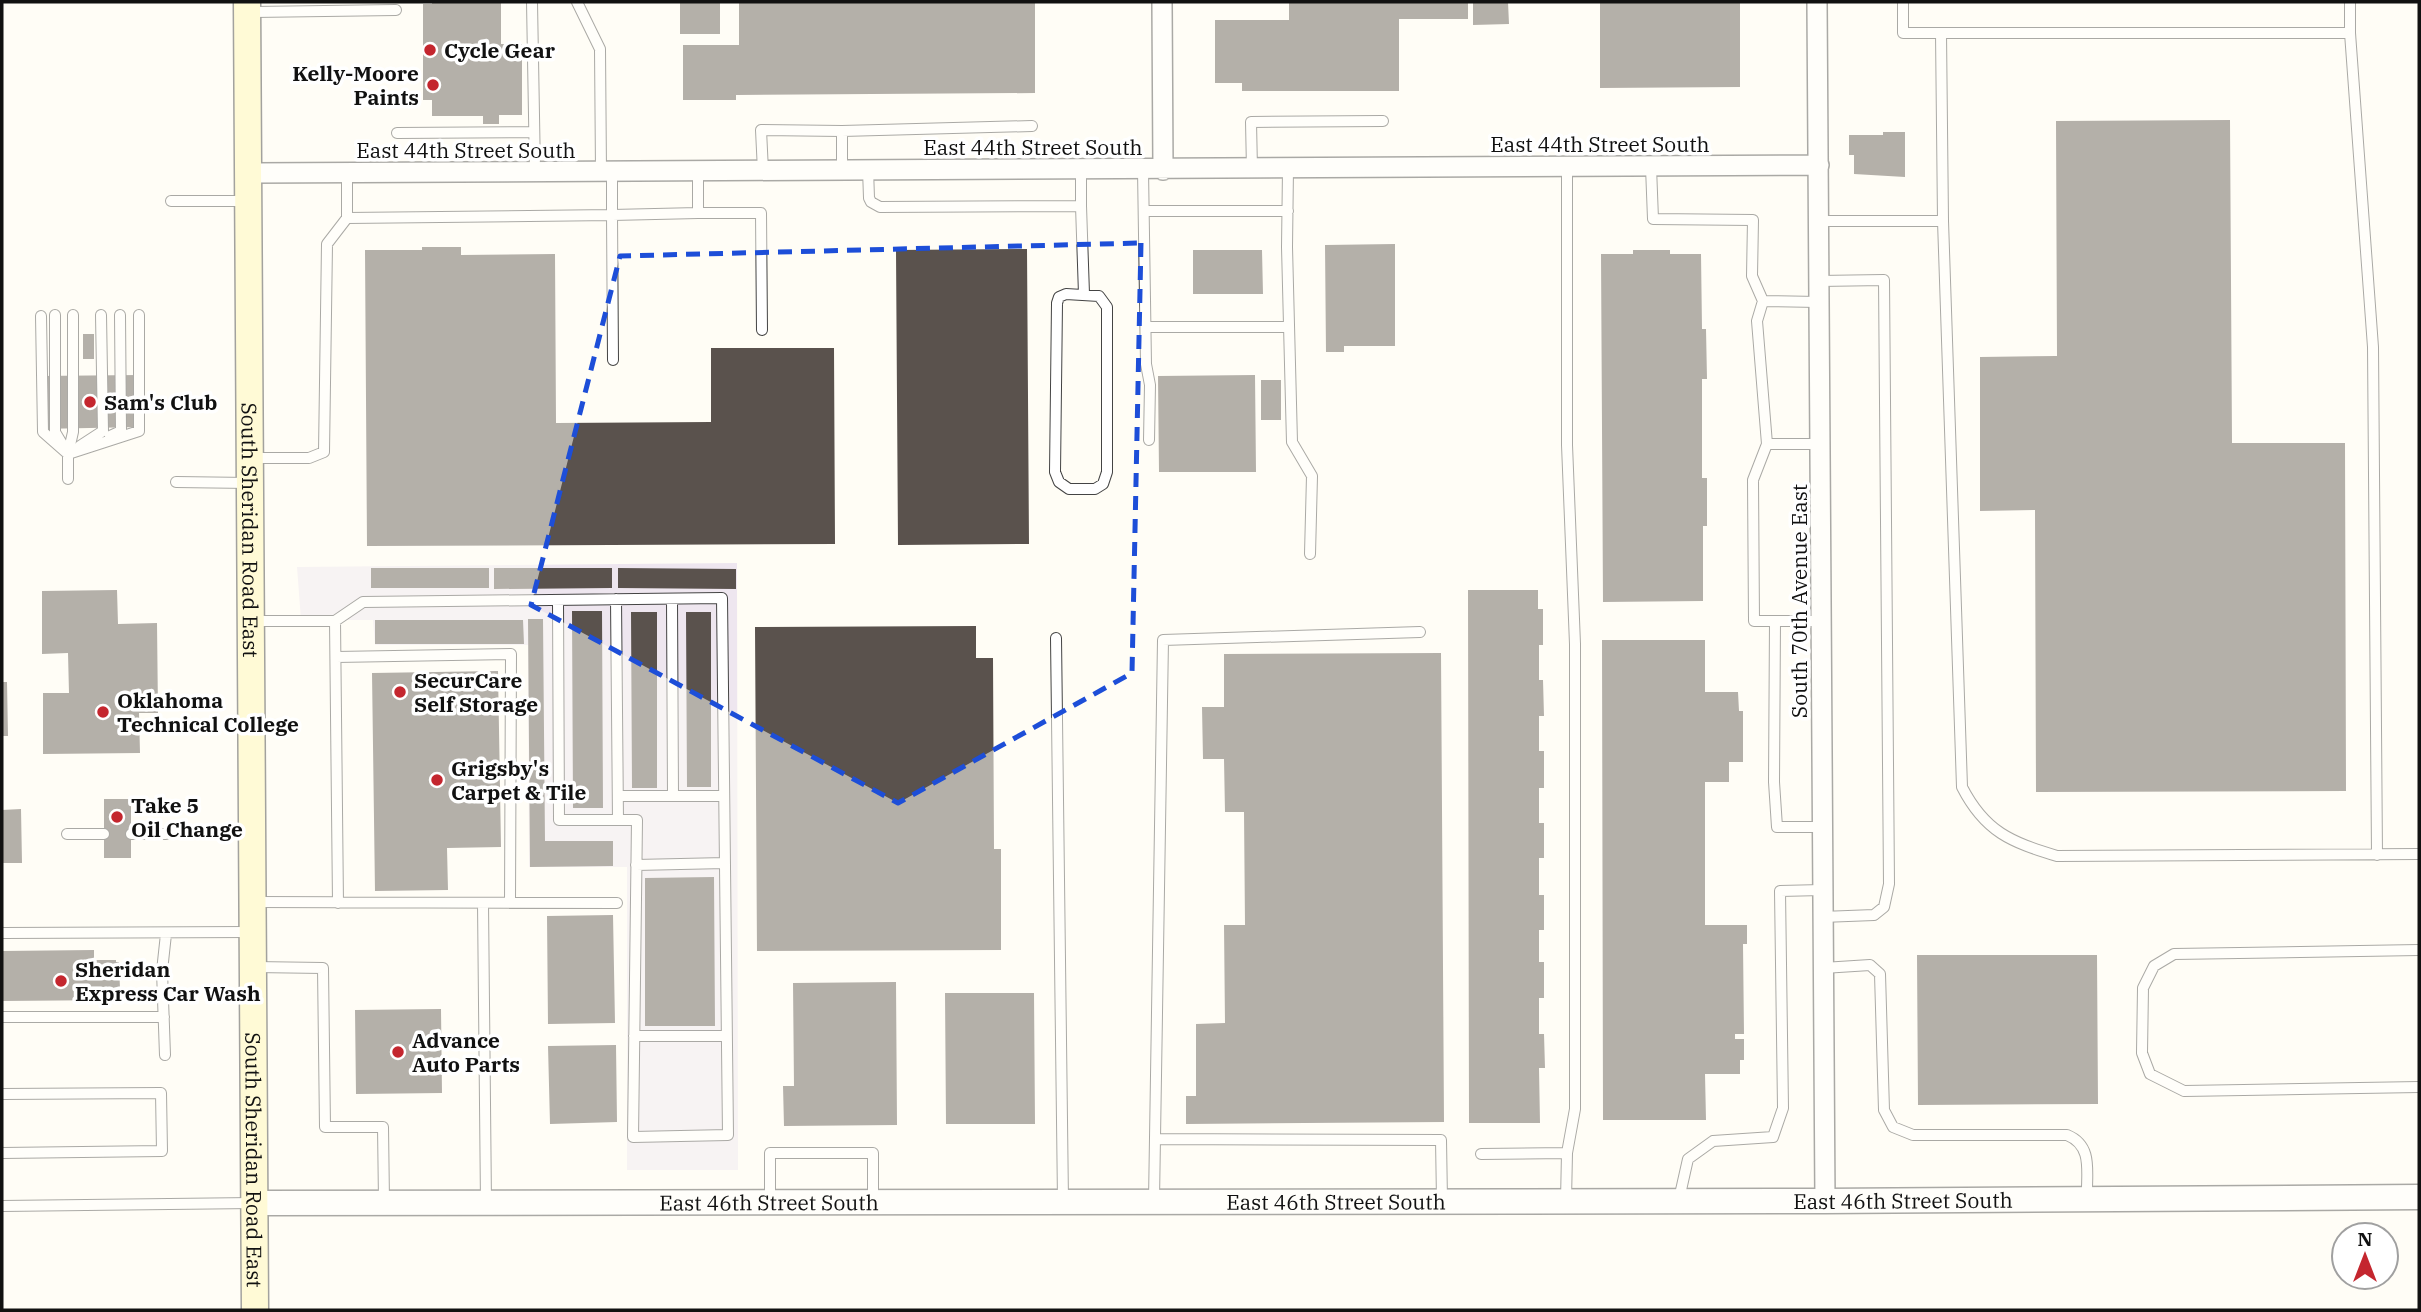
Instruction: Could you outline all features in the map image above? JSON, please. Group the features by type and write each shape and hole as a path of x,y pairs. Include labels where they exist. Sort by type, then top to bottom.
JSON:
{"main road":[{"name":"South Sheridan Road East","path":"247,7 255,1310"}],"street":[{"path":"1153,170 1162,2"},
{"name":"South 70th Avenue East","path":"1818,2 1825,1201"},
{"name":"East 44th Street South","path":"248,173 1819,165"},
{"name":"East 46th Street South","path":"253,1203 1678,1199 1825,1201 2419,1197"}],"lane":[{"path":"532,2 535,173"},
{"path":"577,2 600,49 612,215 613,360"},
{"path":"1903,2 1903,33 2350,33"},
{"path":"2350,2 2373,347 2377,855"},
{"path":"247,7 396,10"},
{"path":"1941,33 1942,221 1962,787 1974,810 1992,827 2019,845 2057,856 2419,854"},
{"path":"1252,169 1251,122 1383,121"},
{"path":"763,171 761,130 842,131 1032,126"},
{"path":"842,131 842,170"},
{"path":"397,133 534,132"},
{"path":"1566,1200 1567,1153 1576,1109 1575,644 1567,445 1567,167"},
{"path":"1651,167 1653,219 1754,220 1752,276 1763,300 1757,321 1767,444 1753,481 1754,621 1822,621"},
{"path":"868,169 869,198 880,207 1081,206"},
{"path":"1081,169 1084,294"},
{"path":"1288,169 1292,442 1312,476 1310,554"},
{"path":"1149,440 1150,385 1146,364 1144,211 1153,170"},
{"path":"698,171 698,213"},
{"path":"176,482 250,470 309,458 324,452 327,244 347,218 347,174"},
{"path":"171,201 248,201"},
{"path":"1144,211 1288,211"},
{"path":"347,218 761,213 762,330"},
{"path":"1819,221 1942,221"},
{"path":"1819,281 1884,280 1889,884 1884,907 1874,915 1822,917"},
{"path":"1066,294 1084,294 1099,296 1107,307 1107,472 1103,484 1095,489 1069,489 1059,482 1055,471 1057,303 1059,297 1066,294"},
{"path":"1763,300 1818,302"},
{"path":"55,315 55,432 68,454"},
{"path":"68,479 68,454 73,432 73,315"},
{"path":"68,454 103,431 101,315"},
{"path":"68,454 121,431 120,315"},
{"path":"68,454 139,431 139,315"},
{"path":"41,316 43,432 68,454"},
{"path":"1146,327 1289,327"},
{"path":"1767,444 1821,444"},
{"path":"252,621 335,621 363,602 722,598 728,1135 633,1137 637,820 559,820 558,600"},
{"path":"672,599 673,796"},
{"path":"616,600 618,820"},
{"path":"335,621 338,903"},
{"path":"1775,621 1774,782 1777,827 1822,827"},
{"path":"1154,1201 1163,640 1420,632"},
{"path":"1056,638 1063,1201"},
{"path":"336,657 511,654 510,903"},
{"path":"618,796 724,796"},
{"path":"67,834 104,834"},
{"path":"131,834 166,834"},
{"path":"636,865 725,863"},
{"path":"1678,1199 1688,1159 1713,1141 1773,1137 1783,1108 1780,891 1822,890"},
{"path":"254,902 617,903"},
{"path":"482,903 486,1203"},
{"path":"2,933 254,932"},
{"path":"165,1055 162,971 166,934"},
{"path":"2419,950 2174,954 2154,966 2143,988 2142,1053 2150,1074 2184,1091 2419,1087"},
{"path":"1823,968 1870,965 1880,974 1884,1110 1893,1127 1913,1135 2067,1135 2078,1140 2086,1150 2087,1198"},
{"path":"254,967 323,968 326,1127 383,1127 384,1203"},
{"path":"120,972 162,971"},
{"path":"2,1017 164,1017"},
{"path":"634,1036 727,1036"},
{"path":"2,1094 160,1093 162,1152 2,1153"},
{"path":"1155,1139 1441,1140 1442,1200"},
{"path":"770,1202 770,1153 873,1153 873,1202"},
{"path":"1481,1154 1567,1153"},
{"path":"2,1206 253,1203"}],"highlighted area":[{"path":"1141,243 1132,673 898,803 531,605 620,256"}],"shaded area":[{"name":"SecurCare Self Storage","path":"737,563 738,1170 627,1170 627,867 529,867 528,645 375,645 373,620 301,620 297,567"}],"building":[{"path":"501,2 501,44 522,44 522,115 499,115 499,124 483,124 483,116 432,116 432,100 423,100 423,4"},
{"path":"680,2 720,2 720,34 680,34"},
{"path":"739,2 1035,2 1035,93 736,95 736,100 683,100 683,45 739,45"},
{"path":"1289,2 1468,2 1468,19 1399,19 1399,91 1242,91 1242,83 1215,83 1215,20 1289,20"},
{"path":"1473,2 1508,2 1509,24 1473,25"},
{"path":"1600,2 1740,2 1740,87 1600,88"},
{"path":"2230,120 2232,443 2345,443 2346,791 2036,792 2035,510 1980,511 1980,357 2057,356 2056,121"},
{"path":"1883,132 1905,132 1905,177 1854,174 1854,155 1849,155 1849,135 1883,135"},
{"path":"1395,244 1395,346 1344,346 1344,352 1326,352 1325,245"},
{"path":"422,247 461,247 461,255 555,254 556,423 711,422 711,348 834,348 835,544 367,546 365,250 422,250"},
{"path":"1027,249 1029,544 898,545 896,250"},
{"path":"1193,250 1262,250 1263,294 1193,294"},
{"path":"1633,250 1670,250 1670,254 1701,254 1702,329 1706,329 1707,379 1702,379 1702,478 1707,478 1707,526 1703,526 1703,601 1603,602 1601,254 1633,254"},
{"path":"83,334 94,334 94,359 83,359"},
{"name":"Sam's Club","path":"140,375 140,427 39,429 39,376"},
{"path":"1255,375 1256,472 1159,472 1158,376"},
{"path":"1261,380 1281,380 1281,420 1261,420"},
{"path":"371,568 489,568 489,588 371,588"},
{"path":"494,568 612,568 612,588 494,589"},
{"path":"618,568 736,569 736,589 618,588"},
{"path":"117,590 118,624 157,623 158,713 139,713 140,753 43,754 43,693 69,693 68,653 42,654 42,591"},
{"path":"1468,590 1538,590 1538,609 1543,609 1539,680 1543,680 1544,716 1539,716 1539,751 1544,751 1544,788 1539,788 1539,823 1544,823 1544,858 1539,858 1539,895 1544,895 1544,930 1539,930 1539,962 1544,962 1544,998 1539,998 1539,1034 1544,1034 1545,1068 1539,1068 1540,1123 1469,1123"},
{"path":"572,611 602,611 603,808 573,808"},
{"path":"631,612 657,612 657,788 632,788"},
{"path":"686,612 711,612 711,787 687,787"},
{"path":"528,619 543,619 545,841 613,841 613,866 530,867"},
{"path":"375,620 523,620 524,644 375,644"},
{"path":"976,626 976,658 993,658 994,849 1001,849 1001,950 757,951 755,627"},
{"path":"1602,640 1705,640 1705,692 1738,692 1739,711 1743,711 1743,762 1729,762 1729,782 1705,782 1705,925 1747,925 1747,944 1743,944 1744,1034 1735,1034 1735,1039 1744,1039 1744,1060 1740,1060 1740,1074 1705,1074 1706,1120 1603,1120"},
{"path":"1441,653 1444,1122 1186,1124 1186,1096 1196,1096 1196,1024 1225,1023 1224,925 1245,925 1244,812 1225,812 1224,759 1203,759 1202,707 1224,707 1224,654"},
{"path":"498,671 501,847 447,848 448,890 375,891 372,673"},
{"path":"2,682 7,682 8,736 2,736"},
{"name":"Take 5 Oil Change","path":"104,799 131,799 131,858 104,858"},
{"path":"21,809 22,863 2,863 2,810"},
{"path":"714,877 715,1026 645,1026 645,878"},
{"path":"613,915 615,1023 548,1024 547,916"},
{"name":"Sheridan Express Car Wash","path":"94,950 94,960 119,962 120,989 116,989 117,1000 2,1001 2,951"},
{"path":"1917,955 2097,955 2098,1104 1918,1105"},
{"path":"896,982 897,1125 784,1126 783,1086 794,1086 793,983"},
{"path":"945,993 1034,993 1035,1124 946,1124"},
{"name":"Advance Auto Parts","path":"441,1009 442,1093 356,1094 355,1010"},
{"path":"616,1045 617,1122 550,1124 548,1046"}],"place":[{"name":"Cycle Gear","path":"430,50"},
{"name":"Kelly-Moore Paints","path":"433,85"},
{"name":"Sam's Club","path":"90,402"},
{"name":"SecurCare Self Storage","path":"400,692"},
{"name":"Oklahoma Technical College","path":"103,712"},
{"name":"Grigsby's Carpet & Tile","path":"437,780"},
{"name":"Take 5 Oil Change","path":"117,817"},
{"name":"Sheridan Express Car Wash","path":"61,981"},
{"name":"Advance Auto Parts","path":"398,1052"}]}
